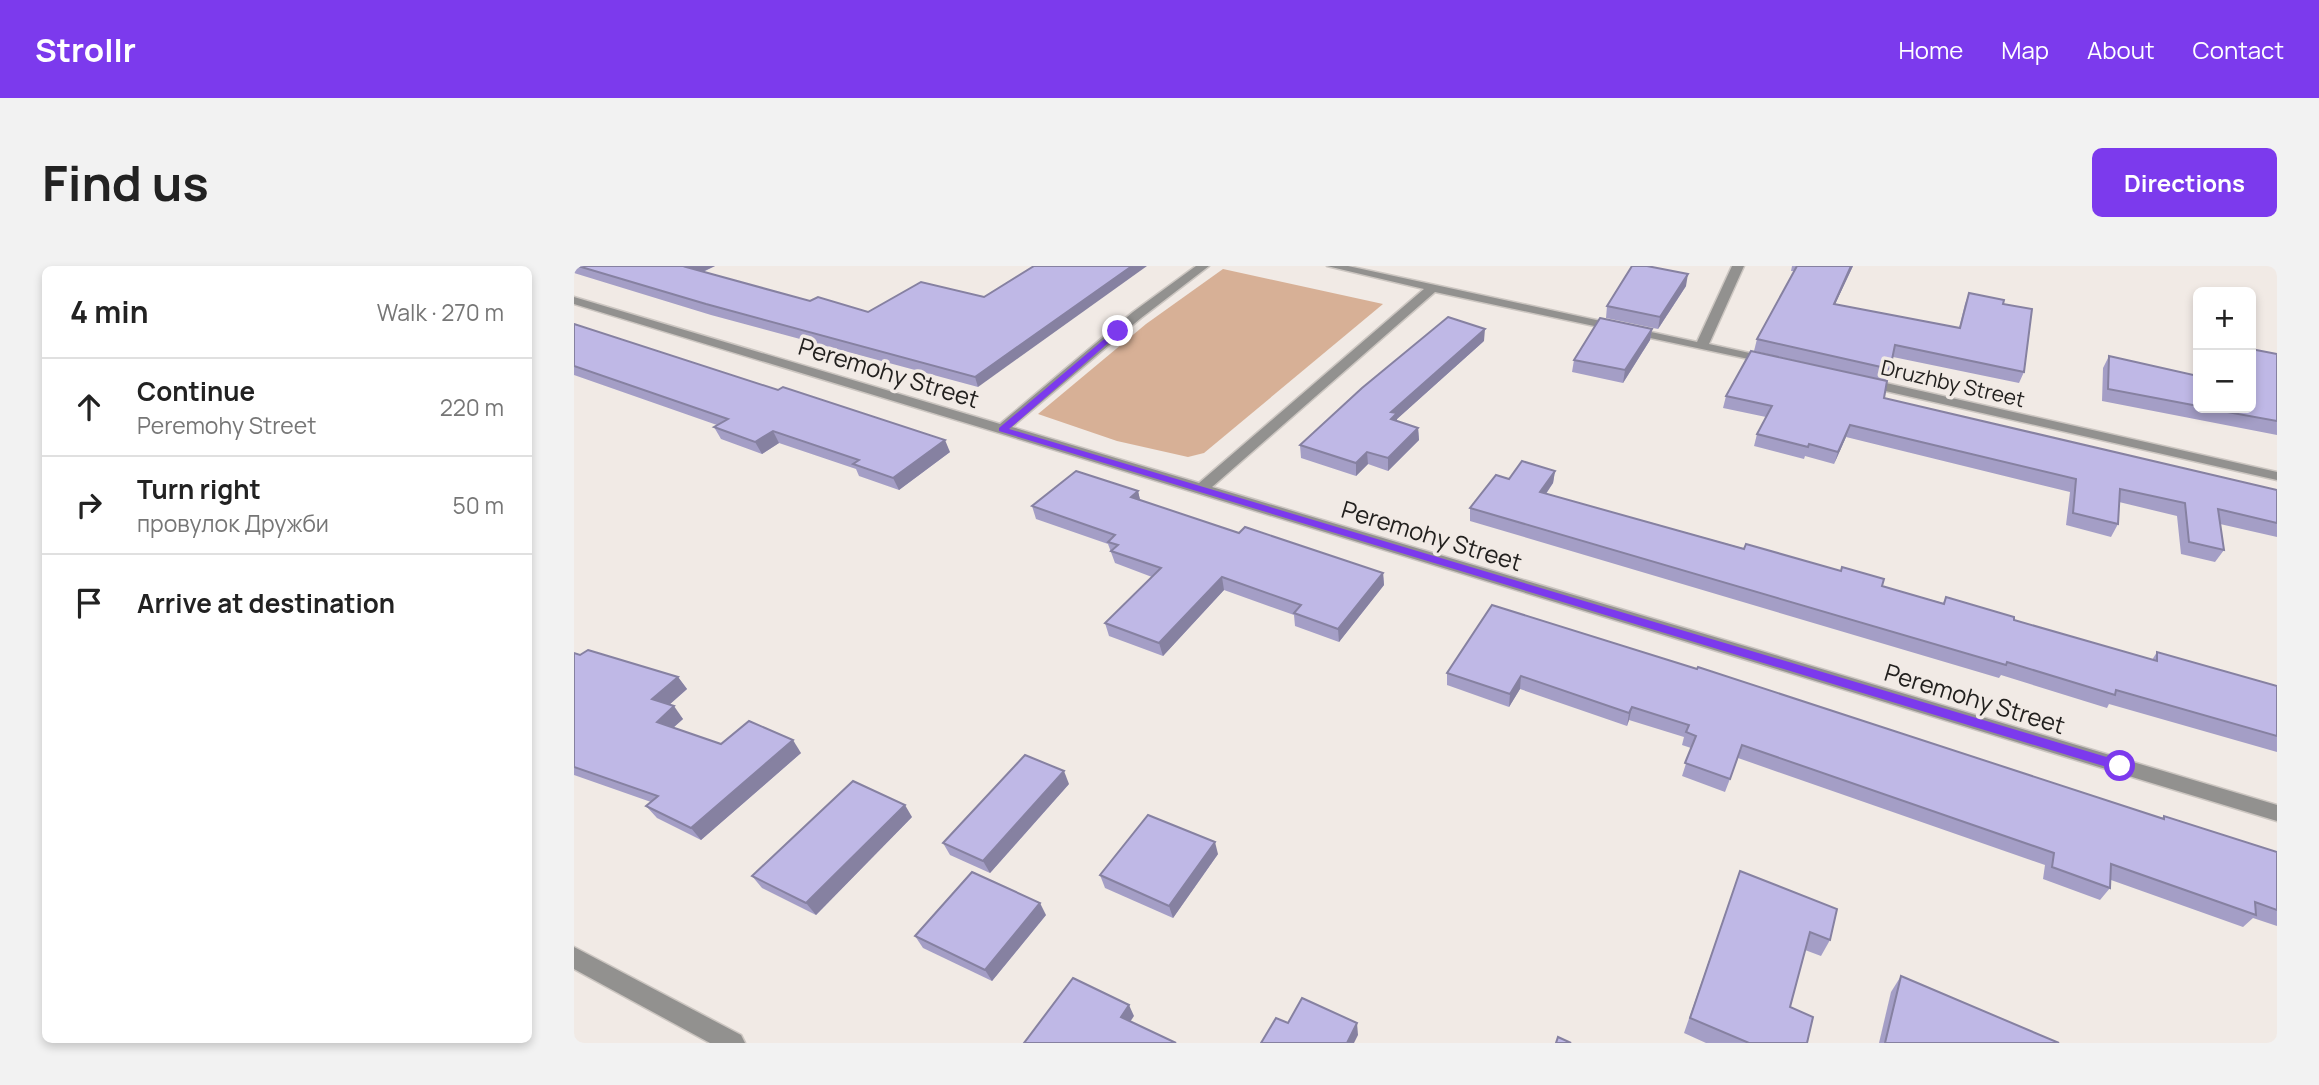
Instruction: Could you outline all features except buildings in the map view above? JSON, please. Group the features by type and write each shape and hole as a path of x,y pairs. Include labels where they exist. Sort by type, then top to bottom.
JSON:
{"street":[{"path":"1003,429 1138,315 1203,266"},
{"path":"1333,266 1782,364"},
{"path":"1702,345 1738,266"},
{"path":"1201,489 1432,288"},
{"name":"Peremohy Street","path":"574,300 2277,813"},
{"name":"Druzhby Street","path":"1849,379 2277,475"},
{"path":"574,957 733,1043"}],"shaded area":[{"path":"1223,269 1383,304 1204,453 1188,457 1117,441 1038,414 1146,324"}],"route":[{"path":"1118,331 1003,429 2120,766"}]}
